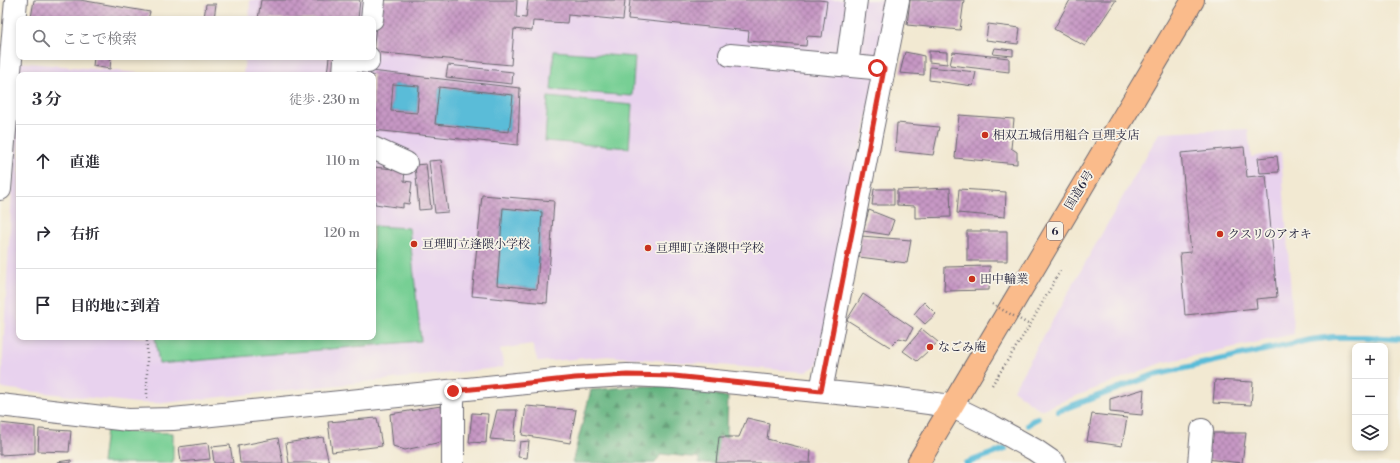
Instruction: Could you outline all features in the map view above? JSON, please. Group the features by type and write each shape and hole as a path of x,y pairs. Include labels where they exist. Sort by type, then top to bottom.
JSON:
{"highway":[{"name":"国道6号","path":"918,463 1192,0"}],"street":[{"path":"0,189 4,103 16,0"},
{"path":"372,16 374,0"},
{"path":"847,65 856,0"},
{"path":"821,391 898,0"},
{"path":"730,55 884,69"},
{"path":"344,72 345,60"},
{"path":"353,60 368,62 368,60"},
{"path":"376,149 406,163"},
{"path":"0,405 128,420 173,419 347,400 453,391 575,378 627,375 674,376 899,399 951,406 992,426 1035,450 1054,463"},
{"path":"453,391 453,463"},
{"path":"1199,463 1202,430"}],"path":[{"path":"992,385 1030,325 1060,272"},
{"path":"992,304 1030,325"},
{"path":"147,340 147,403"}],"shaded area":[{"name":"亘理町立逢隈中学校","path":"250,0 891,0 817,365 806,372 607,356 538,362 532,344 500,349 504,367 163,403 137,403 1,388 16,116 16,340 376,340 376,72 243,72 245,60 376,60 376,16 249,16"},
{"name":"亘理町立逢隈中学校","path":"19,62 127,72 18,72"},
{"path":"1248,129 1251,157 1281,152 1294,334 1161,363 1040,410 1013,390 1159,133"}],"green space":[{"path":"554,51 635,57 632,96 551,90"},
{"path":"548,97 632,105 629,148 545,141"},
{"path":"376,226 409,228 421,341 159,364 155,340 376,340"},
{"path":"639,386 675,386 728,397 726,463 699,463 699,458 661,454 655,463 572,463 591,390"},
{"path":"106,431 173,433 173,463 102,463"}],"water":[{"path":"393,84 419,86 417,113 391,111"},
{"path":"439,87 513,95 509,132 435,124"},
{"path":"503,208 542,212 537,289 497,285"}],"building":[{"path":"34,0 80,0 150,12 149,16 31,16"},
{"path":"261,0 360,0 358,16 258,16"},
{"path":"379,0 517,0 516,17 526,18 528,0 625,0 623,20 568,15 567,23 533,21 532,31 514,29 511,65 376,52 376,26"},
{"path":"630,0 827,1 822,37 807,36 806,46 748,41 749,31 628,19"},
{"path":"910,0 964,0 960,30 907,25"},
{"path":"1070,0 1116,0 1085,46 1054,29"},
{"path":"206,4 216,4 214,16 204,16"},
{"path":"988,24 1020,28 1018,44 986,40"},
{"path":"995,48 1013,50 1013,56 993,54"},
{"path":"929,51 947,52 947,64 929,62"},
{"path":"905,52 924,56 924,75 900,73"},
{"path":"953,52 1009,58 1009,72 950,65"},
{"path":"94,60 111,60 110,69 93,66"},
{"path":"329,60 338,60 336,72 327,72"},
{"path":"448,65 513,72 512,84 446,77"},
{"path":"930,67 976,72 973,86 929,80"},
{"path":"371,71 520,88 518,145 376,130 376,72","holes":["393,84 419,86 417,113 391,111","439,87 513,95 509,132 435,124"]},
{"path":"959,115 1014,119 1011,148 1017,152 1017,164 955,158"},
{"path":"897,123 939,127 933,155 895,151"},
{"path":"1244,147 1247,177 1266,175 1277,297 1256,299 1257,308 1185,315 1180,253 1191,252 1181,153"},
{"path":"1277,156 1279,172 1260,173 1258,158"},
{"path":"441,160 448,212 435,213 429,161"},
{"path":"426,164 431,209 419,210 415,165"},
{"path":"376,167 405,170 404,181 412,182 409,204 403,203 403,208 376,204"},
{"path":"950,188 951,217 915,218 915,206 897,205 897,190"},
{"path":"874,189 894,189 894,205 872,205"},
{"path":"959,189 1006,192 1005,217 957,213"},
{"path":"482,195 554,201 547,303 472,296","holes":["503,208 542,212 537,289 497,285"]},
{"path":"869,210 894,220 889,235 863,231"},
{"path":"967,231 1007,231 1007,261 967,261"},
{"path":"861,236 911,240 907,263 859,257"},
{"path":"990,266 989,290 944,291 945,267"},
{"path":"863,294 913,328 907,340 899,338 890,347 847,320"},
{"path":"924,302 936,314 925,324 914,314"},
{"path":"922,329 938,342 917,361 903,351"},
{"path":"1215,380 1253,382 1251,405 1213,403"},
{"path":"1144,389 1142,415 1110,412 1110,399"},
{"path":"441,406 446,436 441,442 405,450 393,446 390,414"},
{"path":"526,406 576,410 570,443 522,435"},
{"path":"497,410 517,410 514,441 490,439"},
{"path":"472,413 488,414 486,443 469,442"},
{"path":"1092,414 1127,418 1122,446 1087,441"},
{"path":"377,418 382,446 332,452 328,422"},
{"path":"747,418 769,423 767,439 811,450 810,463 716,463 719,437 739,437"},
{"path":"0,423 35,427 35,453 0,455"},
{"path":"39,429 71,431 69,452 38,451"},
{"path":"1209,433 1246,433 1242,463 1206,459"},
{"path":"323,437 329,463 289,463 286,443"},
{"path":"278,438 283,463 240,463 238,446"},
{"path":"529,441 527,458 518,457 520,442"},
{"path":"208,443 210,459 181,462 179,447"},
{"path":"230,445 233,463 214,463 212,447"},
{"path":"71,460 71,463 57,463 57,462"}],"waterway":[{"path":"1058,411 1154,375 1310,340 1333,337 1400,339"},
{"path":"1028,425 1038,418"},
{"path":"966,463 1005,449"}],"place":[{"name":"相双五城信用組合 亘理支店","path":"985,135"},
{"name":"クスリのアオキ","path":"1220,234"},
{"name":"亘理町立逢隈小学校","path":"414,244"},
{"name":"亘理町立逢隈中学校","path":"648,248"},
{"name":"田中輪業","path":"972,279"},
{"name":"なごみ庵","path":"930,347"}],"route":[{"path":"453,391 575,378 627,375 674,376 821,391 884,69 877,68"}]}
